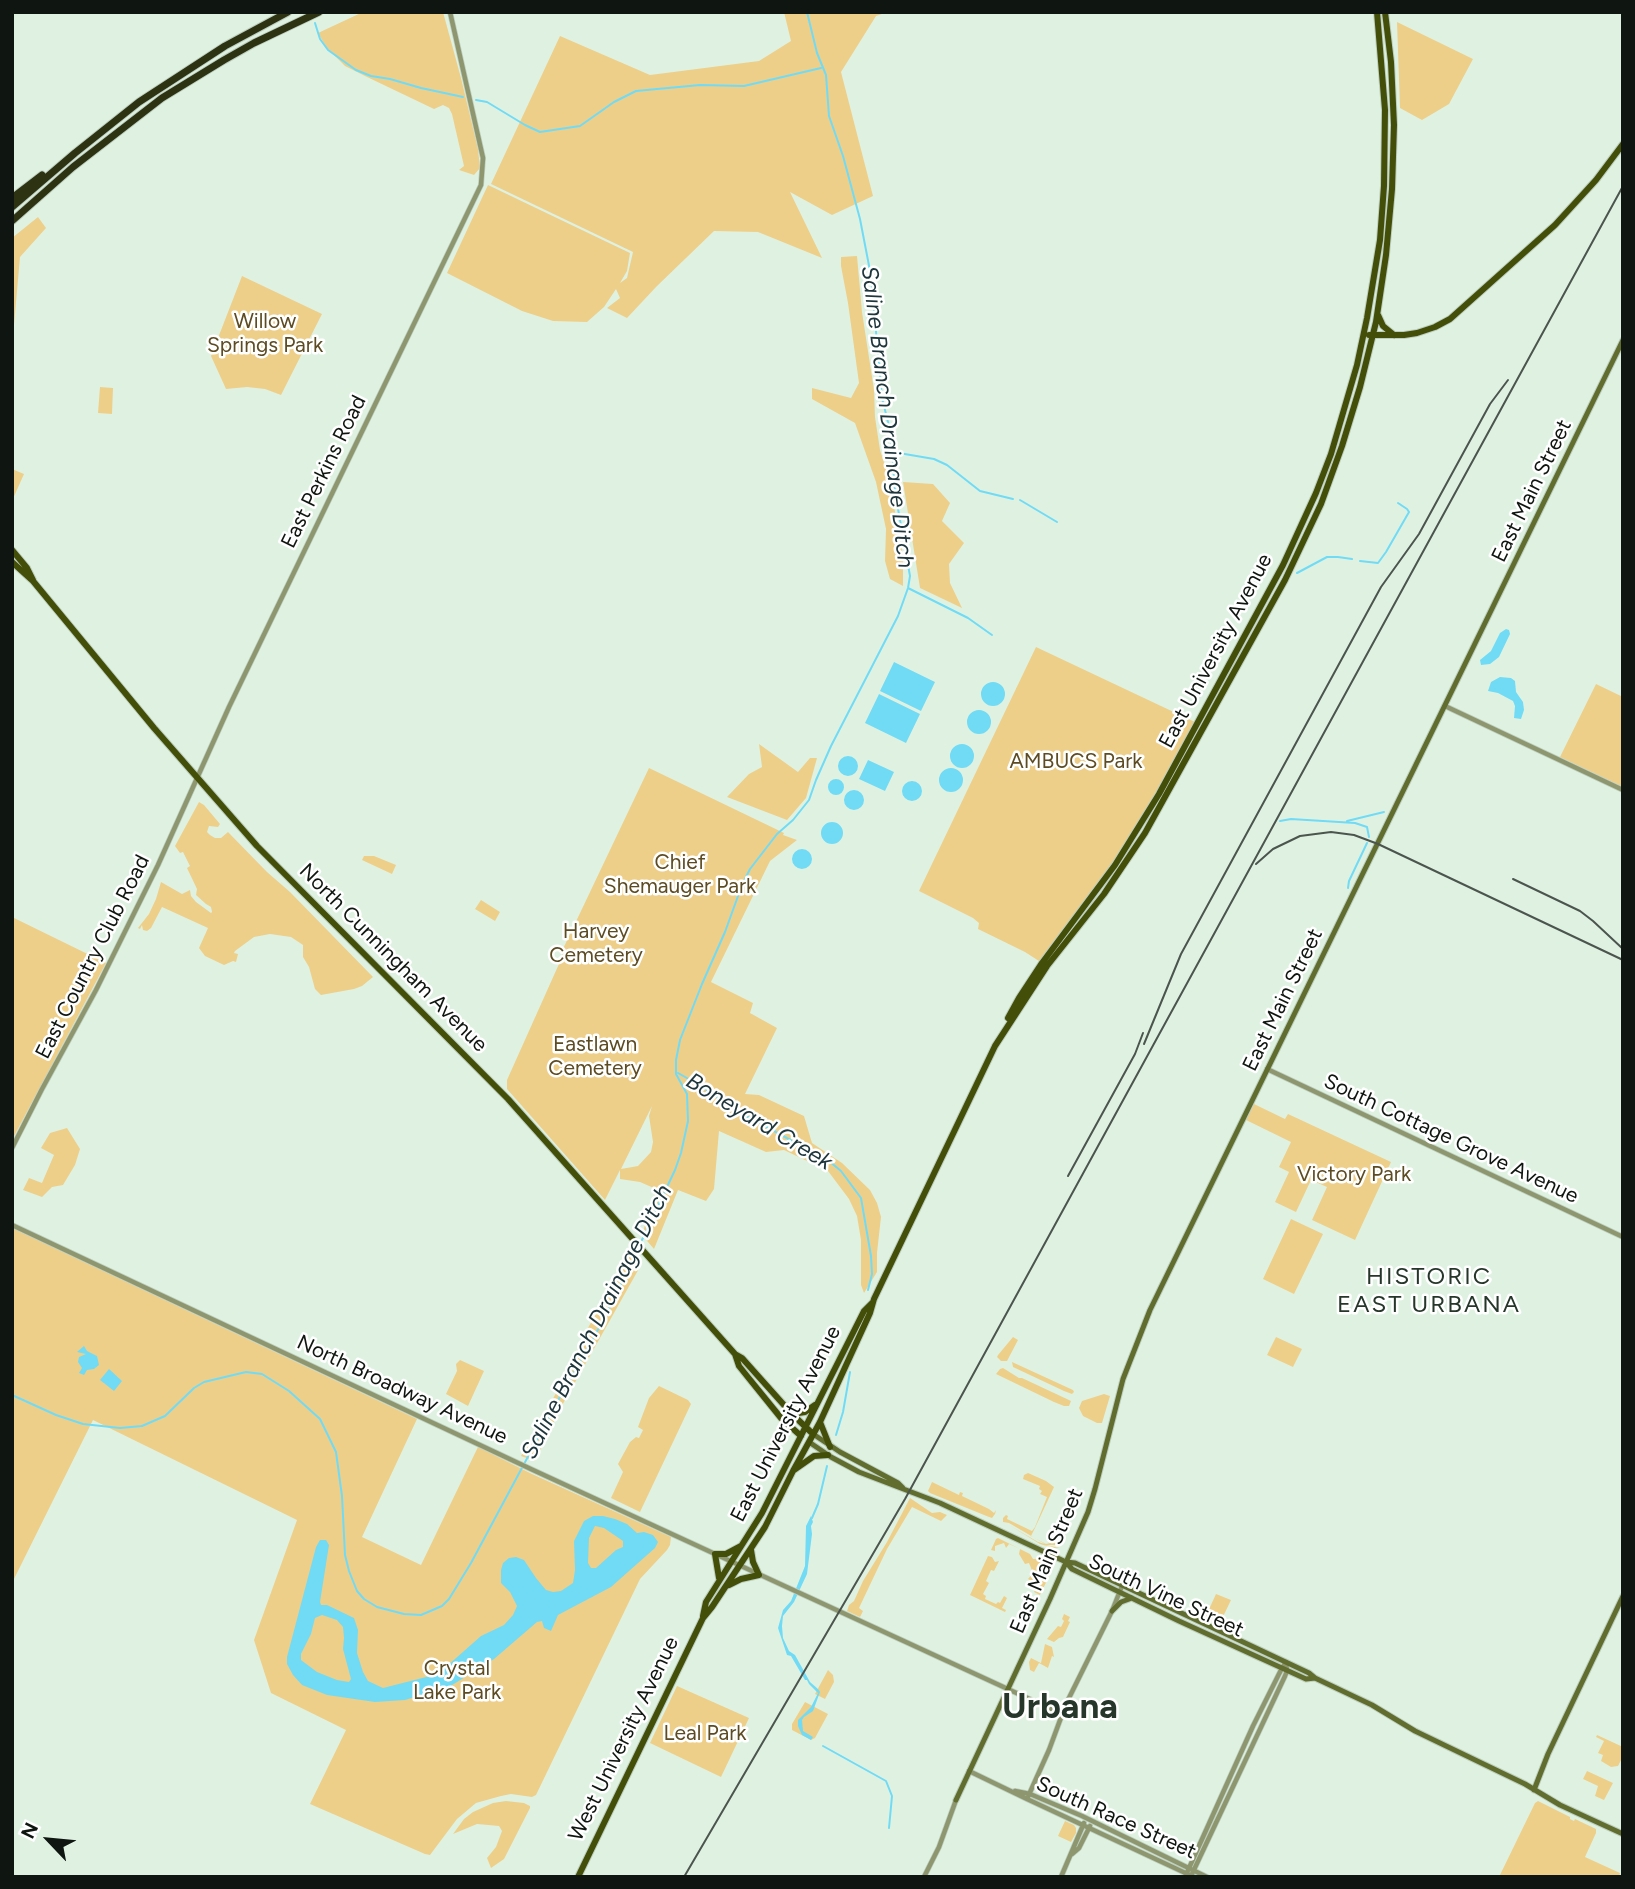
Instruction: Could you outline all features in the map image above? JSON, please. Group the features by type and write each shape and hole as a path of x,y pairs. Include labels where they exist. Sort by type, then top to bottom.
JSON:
{"highway":[{"path":"12,207 130,109 225,46 289,12"},
{"path":"12,221 73,167 193,78 254,43 319,12"},
{"path":"12,198 75,153"},
{"path":"12,228 73,167"}],"main road":[{"name":"East University Avenue","path":"740,1566 773,1513 820,1422 870,1313 872,1303 1011,1012 1029,982 1115,865 1143,820 1278,575 1306,517 1331,454 1352,386 1376,271 1384,186 1385,110 1377,12"},
{"name":"East University Avenue","path":"999,1039 1048,965 1104,894 1145,833 1282,586 1333,472 1352,417 1373,335 1390,224 1392,83 1385,12"},
{"path":"1364,334 1394,335 1426,331 1461,311 1580,199 1623,144"},
{"path":"1377,313 1383,326 1394,335"},
{"name":"East Main Street","path":"956,1800 1093,1499 1123,1379 1143,1325 1623,340"},
{"name":"North Cunningham Avenue","path":"12,550 27,568 33,581"},
{"name":"North Cunningham Avenue","path":"12,562 33,581 197,779 257,846 508,1098 735,1354 742,1358 813,1434"},
{"name":"East University Avenue","path":"731,1562 762,1513 864,1311 872,1303"},
{"name":"North Cunningham Avenue","path":"735,1354 739,1366 782,1418 809,1442"},
{"path":"792,1414 805,1412 817,1404"},
{"path":"820,1422 830,1447"},
{"path":"813,1434 830,1447 898,1483 905,1490"},
{"path":"809,1442 859,1472 953,1509 1066,1562"},
{"path":"793,1471 814,1456 828,1455"},
{"path":"719,1580 715,1554 730,1552 742,1545"},
{"path":"726,1587 741,1579 759,1575 751,1550"},
{"name":"West University Avenue","path":"703,1618 706,1602 731,1562"},
{"name":"South Vine Street","path":"1066,1562 1075,1563 1309,1673 1415,1731 1623,1834"},
{"name":"South Vine Street","path":"1066,1562 1072,1569 1284,1669 1306,1679 1315,1678"},
{"name":"West University Avenue","path":"578,1877 703,1618 740,1566"},
{"path":"1534,1790 1548,1754 1623,1596"},
{"path":"1112,1611 1123,1601 1132,1598"},
{"path":"1209,1634 1212,1628"},
{"path":"1252,1654 1255,1647"}],"street":[{"name":"East Perkins Road","path":"197,779 482,180 483,158 450,12"},
{"path":"1445,706 1623,790"},
{"name":"East Country Club Road","path":"12,1148 101,981 197,779"},
{"name":"South Cottage Grove Avenue","path":"1267,1069 1623,1237"},
{"name":"North Broadway Avenue","path":"12,1225 533,1470 1062,1714"},
{"path":"1028,1797 1062,1714 1122,1586"},
{"path":"1190,1874 1229,1796 1286,1662"},
{"path":"1190,1874 1222,1793 1273,1693"},
{"name":"South Race Street","path":"970,1770 1011,1790 1089,1820 1190,1874"},
{"name":"South Race Street","path":"1028,1797 1190,1874 1208,1877"},
{"path":"924,1877 939,1847 956,1800"},
{"path":"1061,1877 1072,1854 1079,1848 1089,1820"}],"green space":[{"path":"363,12 443,12 478,149 480,168 474,175 459,170 464,166 449,108 443,105 434,109 365,76 345,66 326,47 318,33"},
{"path":"784,12 888,12 876,16 841,72 873,196 832,215 790,192 822,258 758,232 714,231 627,318 607,308 620,298 616,289 604,307 587,322 553,321 522,311 447,273 488,185 630,253 627,271 620,283 627,278 633,252 491,184 560,36 650,75 759,61 791,41"},
{"path":"1397,22 1473,59 1449,104 1422,120 1400,108"},
{"path":"38,217 46,228 20,257 12,348 12,238"},
{"path":"857,256 875,417 903,556 903,586 890,579 885,561 886,529 876,482 855,423 812,399 812,388 851,398 859,383 841,266 841,257"},
{"name":"Willow Springs Park","path":"242,276 322,314 281,395 265,389 247,387 226,389 211,356"},
{"path":"100,387 113,388 112,414 98,413"},
{"path":"12,469 24,474 12,501"},
{"path":"903,482 933,484 950,503 942,521 964,543 949,564 950,583 962,608 920,588"},
{"name":"AMBUCS Park","path":"1036,647 1197,723 1143,820 1042,963 978,929 979,923 973,918 919,891"},
{"path":"1596,684 1623,697 1623,787 1560,757"},
{"path":"759,744 798,772 810,758 817,758 806,798 787,820 727,797 749,774 762,767"},
{"path":"649,768 797,840 770,861 711,982 753,1003 750,1013 777,1028 745,1094 759,1095 804,1116 812,1143 842,1163 870,1190 877,1203 881,1217 877,1272 864,1293 861,1285 861,1240 857,1216 849,1199 828,1171 784,1150 766,1152 719,1131 714,1189 706,1201 678,1190 654,1249 642,1235 656,1189 640,1182 620,1179 620,1170 605,1200 507,1089 507,1080 563,955 561,953","holes":["652,1106 649,1116 653,1142 651,1152 638,1166 621,1169"]},
{"path":"199,802 220,824 218,827 209,826 207,832 215,838 221,838 228,832 373,977 354,989 321,995 315,989 309,967 303,957 303,945 291,937 270,934 254,937 235,951 234,953 238,954 236,962 224,965 205,956 199,948 208,928 162,907 151,928 143,930 142,925 138,928 149,914 161,882 182,894 190,890 196,902 212,912 211,907 196,895 197,889 187,868 190,866 183,852 180,853 175,846"},
{"path":"364,856 374,856 396,865 392,874 362,860"},
{"path":"481,900 500,912 495,921 475,909"},
{"path":"12,917 106,963 12,1140"},
{"name":"Victory Park","path":"1254,1104 1285,1119 1288,1114 1391,1162 1355,1240 1312,1220 1327,1187 1311,1180 1296,1212 1275,1202 1289,1172 1279,1167 1291,1142 1246,1120"},
{"path":"67,1128 80,1149 75,1165 63,1185 52,1187 42,1197 23,1190 29,1178 42,1183 54,1155 41,1148 50,1133"},
{"path":"1291,1219 1323,1234 1294,1294 1263,1279"},
{"name":"Crystal Lake Park","path":"12,1228 417,1419 362,1537 421,1565 478,1447 671,1537 667,1550 640,1579 536,1795 532,1797 511,1794 476,1803 457,1819 430,1855 310,1804 346,1730 271,1693 254,1640 297,1520 93,1420 12,1583"},
{"path":"632,1252 641,1265 560,1409 535,1461 521,1456 589,1326"},
{"path":"1013,1337 1018,1340 1007,1361 1001,1361 997,1357"},
{"path":"1276,1337 1302,1349 1293,1367 1267,1355"},
{"path":"460,1360 484,1371 468,1406 446,1394 457,1371 456,1364"},
{"path":"1012,1362 1074,1392 1072,1394 1064,1391 1013,1367"},
{"path":"1003,1368 1071,1401 1069,1406 1054,1402 996,1374"},
{"path":"659,1386 691,1404 640,1512 611,1498 623,1472 618,1464 630,1442 636,1437 639,1438 643,1430 638,1427 649,1398"},
{"path":"1104,1394 1110,1396 1102,1423 1083,1416 1079,1408 1082,1401"},
{"path":"1028,1473 1054,1487 1031,1536 1003,1522 1006,1515 1007,1519 1032,1531 1035,1527 1047,1497 1040,1494 1040,1486 1023,1479"},
{"path":"932,1482 959,1495 960,1492 963,1493 962,1496 994,1513 996,1510 995,1514 992,1518 930,1493 928,1491"},
{"path":"910,1498 932,1513 947,1515 941,1521 912,1507 887,1549 859,1608 863,1611 860,1617 847,1611 887,1542"},
{"path":"1009,1525 1045,1544 1034,1538 1046,1544 1054,1542 1060,1545 1045,1545 1060,1548 1054,1548 1040,1544"},
{"path":"998,1538 1020,1549 1009,1544 1006,1548 1004,1543 995,1546 995,1551 991,1550"},
{"path":"1020,1549 1030,1554 1033,1559 1041,1559 1053,1565 1040,1595 1034,1592 1038,1584 1028,1579 1033,1573 1029,1563 1025,1564 1019,1554"},
{"path":"988,1556 995,1562 999,1561 994,1571 991,1570 986,1581 989,1583 983,1594 985,1599 996,1604 1000,1603 1004,1596 1007,1598 1002,1608 1005,1612 970,1595"},
{"path":"1216,1594 1231,1600 1219,1625 1205,1618"},
{"path":"1064,1614 1070,1617 1070,1622 1063,1637 1054,1642 1047,1639 1058,1626 1061,1627"},
{"path":"1045,1644 1052,1647 1054,1657 1052,1656 1048,1668 1039,1663 1034,1672 1030,1670 1029,1662 1031,1658 1041,1663"},
{"path":"828,1670 833,1675 834,1682 825,1699 815,1694"},
{"name":"Leal Park","path":"677,1686 749,1718 721,1777 650,1743"},
{"path":"805,1702 828,1714 815,1738 811,1740 792,1730 792,1724"},
{"path":"1597,1735 1623,1747 1623,1756 1618,1766 1611,1767 1601,1761 1603,1755 1598,1753 1604,1741 1596,1737"},
{"path":"1587,1771 1613,1783 1604,1800 1595,1796 1598,1786 1583,1779"},
{"path":"1538,1801 1574,1821 1575,1819 1596,1829 1585,1857 1620,1873 1619,1877 1499,1877"},
{"path":"493,1803 524,1803 530,1808 504,1859 491,1868 487,1858 496,1847 502,1831 499,1826 477,1824 453,1834 473,1812"},
{"path":"1065,1821 1076,1828 1071,1842 1058,1836"}],"water":[{"path":"1506,629 1510,634 1499,657 1490,664 1481,665 1480,660 1491,651 1500,633"},
{"path":"894,662 935,682 921,711 880,691"},
{"path":"1500,677 1515,681 1516,692 1523,702 1521,719 1514,718 1513,701 1488,691 1491,682"},
{"path":"993,682 1002,685 1005,694 1002,703 993,706 984,703 981,694 984,685"},
{"path":"879,694 920,714 906,743 865,723"},
{"path":"979,710 988,713 991,722 988,731 979,734 970,731 967,722 970,713"},
{"path":"962,744 973,751 974,756 967,767 962,768 951,761 950,756 957,745"},
{"path":"848,756 855,759 858,766 855,773 848,776 841,773 838,766 841,759"},
{"path":"868,760 894,772 885,791 859,779"},
{"path":"951,768 962,775 963,780 956,791 951,792 940,785 939,780 946,769"},
{"path":"833,779 839,779 844,787 842,793 833,795 828,790 828,784"},
{"path":"912,781 919,784 922,791 919,798 912,801 905,798 902,791 905,784"},
{"path":"850,790 858,790 864,800 858,810 850,810 844,804 844,796"},
{"path":"828,822 836,822 843,829 843,837 836,844 828,844 821,837 821,829"},
{"path":"798,849 806,849 812,859 806,869 798,869 792,863 792,855"},
{"path":"84,1346 87,1351 97,1356 99,1365 87,1370 84,1375 79,1373 82,1368 78,1362 79,1357 86,1354 77,1352"},
{"path":"109,1369 122,1381 114,1391 100,1380"},
{"path":"593,1516 615,1519 627,1524 637,1533 653,1535 658,1542 655,1548 611,1587 558,1615 551,1631 544,1628 542,1621 537,1622 494,1659 449,1687 405,1700 375,1702 327,1695 302,1685 287,1664 320,1540 326,1540 329,1545 321,1605 327,1605 354,1618 358,1630 357,1653 363,1672 368,1681 383,1688 438,1674 481,1636 504,1625 517,1606 510,1592 501,1583 503,1563 509,1558 524,1560 546,1590 561,1591 573,1583 574,1541 584,1521","holes":["595,1526 604,1528 623,1541 623,1547 596,1568 591,1568 588,1563 589,1538","322,1615 337,1620 343,1627 343,1649 351,1679 349,1682 317,1672 301,1660 315,1618"]},
{"path":"811,1516 813,1522 807,1574 794,1602 783,1616 782,1626 783,1638 789,1651 795,1655 810,1682 820,1692 813,1711 802,1720 803,1731 813,1737 811,1740 802,1735 798,1720 811,1707 818,1693 805,1680 791,1656 787,1655 778,1628 783,1610 791,1601 805,1566 806,1526"}],"waterway":[{"name":"Saline Branch Drainage Ditch","path":"641,1242 681,1153 688,1121 687,1094 676,1074 676,1060 680,1040 702,984 750,869 777,834 809,800 831,746 898,616 910,576 895,492 891,434 882,398 871,276 860,219 829,116 826,75 817,53 807,12"},
{"path":"315,23 320,39 328,50 356,70 371,76 463,97"},
{"path":"476,100 487,102 540,132 580,126 614,102 636,91 700,85 744,86 821,68"},
{"path":"893,452 934,459 947,465 980,491 1013,499"},
{"path":"1020,500 1057,522"},
{"path":"1360,561 1378,563 1386,552 1409,512 1398,503"},
{"path":"1297,573 1327,557 1352,559"},
{"path":"908,588 968,618 992,635"},
{"path":"1347,821 1384,812"},
{"path":"1280,821 1291,819 1355,823 1367,827 1369,837"},
{"path":"1348,888 1367,843"},
{"name":"Boneyard Creek","path":"678,1073 728,1106 829,1161 841,1171 861,1198 871,1256 872,1274 868,1290"},
{"name":"Saline Branch Drainage Ditch","path":"12,1395 83,1424 120,1428 142,1426 165,1416 204,1382 246,1372 262,1374 289,1391 320,1419 336,1452 342,1496 345,1555 357,1591 377,1607 421,1615 442,1606 449,1599 471,1563 604,1319 639,1248"},
{"name":"Boneyard Creek","path":"836,1435 850,1372"},
{"name":"Boneyard Creek","path":"812,1518 827,1466"},
{"name":"Boneyard Creek","path":"823,1746 886,1781 892,1796 889,1828"}],"railway":[{"path":"684,1877 905,1499 1623,186"},
{"path":"1144,1044 1181,954 1381,587 1419,534 1490,404 1508,380"},
{"path":"1256,864 1273,849 1300,836 1331,832 1354,835 1623,960"},
{"path":"1513,879 1580,911 1623,949"},
{"path":"1068,1176 1135,1054 1143,1033"}],"district":[{"name":"HISTORIC EAST URBANA","path":"1429,1291"},
{"name":"Urbana","path":"1060,1708"}],"park label":[{"name":"Chief Shemauger Park","path":"680,875"},
{"name":"Harvey Cemetery","path":"596,944"},
{"name":"Eastlawn Cemetery","path":"595,1057"}]}
